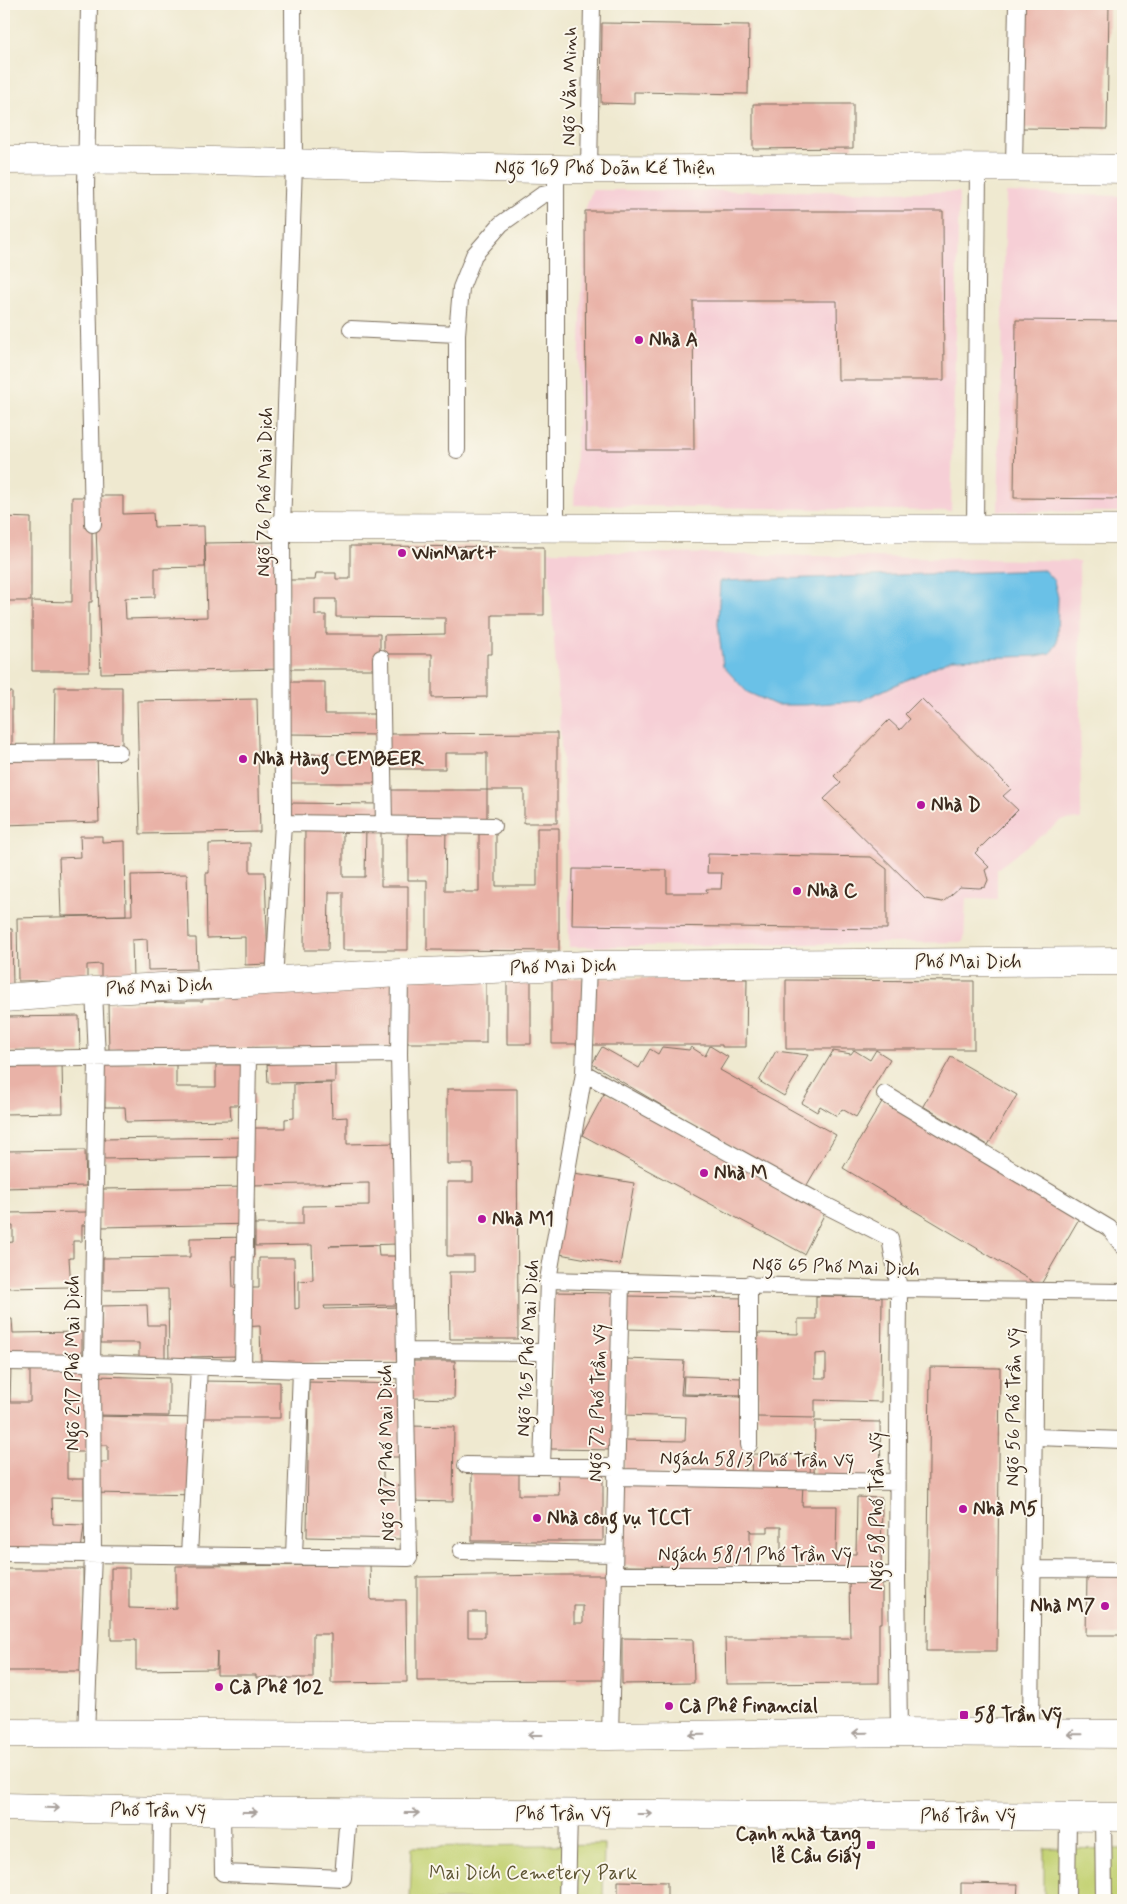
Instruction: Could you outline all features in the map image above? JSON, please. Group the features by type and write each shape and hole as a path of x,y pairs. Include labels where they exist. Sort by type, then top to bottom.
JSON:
{"street":[{"name":"Ngõ 169 Phố Doãn Kế Thiện","path":"4,160 87,159 294,164 556,181 589,169 978,168 1014,166 1123,169"},
{"path":"282,527 1123,530"},
{"name":"Phố Mai Dịch","path":"4,998 400,973 588,965 1123,961"},
{"path":"4,1733 610,1736 899,1732 1123,1734"},
{"name":"Phố Trần Vỹ","path":"4,1807 222,1812 1113,1817"}],"lane":[{"path":"89,4 87,159 94,524"},
{"name":"Ngõ 76 Phố Mai Dịch","path":"274,981 283,823 282,527 294,164 293,4"},
{"name":"Ngõ Văn Minh","path":"589,169 592,4"},
{"path":"1014,166 1017,4"},
{"path":"975,528 978,168"},
{"path":"457,450 457,334 461,288 474,256 501,224 542,195 556,181"},
{"path":"556,181 556,529"},
{"path":"352,329 457,334"},
{"path":"381,658 384,826"},
{"path":"4,753 119,752"},
{"path":"283,823 384,826 493,826"},
{"name":"Ngõ 165 Phố Mai Dịch","path":"542,1466 544,1352 548,1280 584,1073 588,965"},
{"name":"Ngõ 187 Phố Mai Dịch","path":"4,1553 409,1558 399,1054 400,973"},
{"name":"Ngõ 217 Phố Mai Dịch","path":"86,1734 93,1554 92,1363 97,1058 94,991"},
{"path":"4,1059 399,1054"},
{"path":"243,1368 248,1056"},
{"name":"Ngõ 58 Phố Trần Vỹ","path":"584,1073 815,1200 890,1238 899,1289 897,1482 899,1732"},
{"path":"885,1094 1109,1228 1123,1246"},
{"name":"Ngõ 65 Phố Mai Dịch","path":"548,1280 899,1289 1123,1292"},
{"name":"Ngõ 72 Phố Trần Vỹ","path":"610,1736 621,1282"},
{"path":"749,1284 749,1445"},
{"name":"Ngõ 56 Phố Trần Vỹ","path":"1031,1733 1031,1569 1035,1437 1034,1291"},
{"path":"405,1351 544,1352"},
{"path":"4,1362 301,1370 405,1370"},
{"path":"189,1555 199,1366"},
{"path":"294,1556 301,1370"},
{"path":"1035,1437 1123,1440"},
{"name":"Ngách 58/3 Phố Trần Vỹ","path":"466,1465 542,1466 616,1472 897,1482"},
{"path":"462,1550 613,1554"},
{"path":"1031,1569 1123,1570"},
{"name":"Ngách 58/1 Phố Trần Vỹ","path":"613,1575 897,1575"},
{"path":"160,1900 162,1811"},
{"path":"222,1812 223,1873 343,1878 348,1812"},
{"path":"567,1900 569,1814"},
{"path":"1067,1900 1068,1816"},
{"path":"1104,1900 1113,1817"}],"shaded area":[{"path":"592,190 959,192 951,511 574,505 585,211"},
{"path":"1006,193 1123,196 1123,512 998,511"},
{"path":"548,551 1079,561 1081,819 1062,820 997,869 997,899 966,898 964,942 569,947 567,833"}],"green space":[{"name":"Mai Dich Cemetery Park","path":"604,1844 603,1900 410,1900 412,1847"},
{"path":"1044,1848 1123,1849 1123,1900 1044,1900"}],"water":[{"path":"1044,570 1054,581 1058,597 1057,643 1051,653 1037,656 952,659 860,701 805,705 776,705 747,692 723,666 718,624 720,581"}],"building":[{"path":"1022,4 1109,4 1107,129 1021,128"},
{"path":"602,23 749,25 748,94 634,92 634,104 601,103"},
{"path":"753,104 853,104 853,148 753,149"},
{"name":"Nhà A","path":"585,211 943,211 944,380 838,380 837,301 693,301 694,450 586,450"},
{"path":"1016,320 1123,321 1123,499 1014,498"},
{"path":"95,496 123,496 123,514 153,513 154,527 204,526 205,567 155,568 155,597 125,598 126,619 207,617 205,543 275,542 281,669 101,673"},
{"path":"72,497 92,497 92,602 89,602 89,671 32,671 32,601 72,602"},
{"path":"4,517 31,518 31,601 4,601"},
{"path":"350,546 544,547 544,615 492,615 492,654 487,654 487,697 432,698 432,654 384,654 384,635 445,634 445,618 336,617 336,599 315,599 315,615 326,615 326,634 380,634 380,669 289,669 288,580 315,580 316,573 336,573 336,579 350,579"},
{"path":"288,682 325,682 325,714 380,714 381,735 288,734"},
{"path":"55,687 122,687 122,750 54,749"},
{"path":"4,692 12,692 12,749 4,749"},
{"name":"Nhà D","path":"921,698 1011,789 1003,796 1018,810 975,853 989,867 985,870 988,880 985,887 960,887 943,902 925,899 824,799 841,783 834,776 889,720 900,730 910,719 905,714"},
{"path":"257,699 260,832 140,834 137,701"},
{"path":"557,733 557,823 524,823 524,790 487,790 487,753 445,753 445,769 385,769 384,734"},
{"path":"97,752 99,822 4,825 4,754"},
{"path":"289,754 380,754 381,783 288,783"},
{"path":"385,790 487,790 487,824 385,824"},
{"path":"288,803 381,804 381,823 289,823"},
{"path":"305,826 343,826 343,877 365,877 366,827 381,827 381,886 408,886 408,950 343,950 343,892 329,892 328,950 304,950"},
{"path":"408,827 446,827 445,891 464,892 479,892 479,828 496,827 496,886 537,886 537,828 559,828 559,951 427,950 427,880 408,880"},
{"path":"4,830 7,830 7,851 4,851"},
{"path":"80,836 102,836 102,842 125,841 126,915 61,916 59,858 81,857"},
{"path":"250,843 250,872 265,872 268,964 245,965 245,937 207,938 206,873 209,873 209,844"},
{"name":"Nhà C","path":"708,854 871,857 887,869 887,929 572,925 573,869 667,870 667,893 707,893 706,889 721,889 722,873 707,873"},
{"path":"187,874 189,938 196,938 197,969 148,970 147,939 132,940 133,979 101,980 101,964 87,965 87,980 18,981 17,918 132,915 131,875"},
{"path":"4,929 12,929 13,986 4,987"},
{"path":"395,978 396,1047 109,1050 108,1003 203,1001 203,999 219,999 219,997 237,997 237,994"},
{"path":"407,978 486,978 486,1043 407,1043"},
{"path":"507,978 531,978 531,1044 507,1044"},
{"path":"552,978 583,978 583,1044 552,1044"},
{"path":"592,978 747,979 746,1047 722,1047 722,1045 592,1045"},
{"path":"786,980 974,981 974,1049 786,1049"},
{"path":"79,1016 80,1052 4,1052 4,1017"},
{"path":"710,1046 728,1057 720,1070 836,1135 804,1190 592,1064 602,1047 639,1068 650,1049 658,1054 662,1047 689,1050 691,1047 705,1056"},
{"path":"854,1050 870,1060 876,1050 890,1059 856,1117 842,1109 837,1116 820,1106 817,1112 802,1103 833,1051 851,1054"},
{"path":"776,1051 808,1055 784,1096 759,1081"},
{"path":"951,1057 1017,1095 988,1145 923,1106"},
{"path":"62,1062 63,1113 4,1114 4,1063"},
{"path":"176,1062 176,1087 216,1087 216,1064 248,1063 255,1105 230,1105 231,1120 126,1122 125,1107 105,1107 104,1063"},
{"path":"335,1062 335,1082 268,1083 267,1064"},
{"path":"331,1083 332,1118 347,1117 347,1144 396,1143 397,1244 329,1246 378,1245 379,1256 399,1256 399,1305 324,1306 325,1309 398,1307 399,1362 261,1364 260,1326 238,1327 238,1356 191,1357 191,1364 169,1364 168,1289 103,1290 103,1258 190,1257 190,1238 254,1237 254,1256 232,1256 233,1288 259,1288 259,1258 294,1258 295,1309 299,1308 299,1281 313,1280 312,1245 255,1246 255,1224 303,1224 303,1206 369,1205 369,1183 249,1185 249,1157 101,1159 100,1139 248,1137 248,1128 285,1128 285,1119 294,1118 294,1084"},
{"name":"Nhà M1","path":"447,1089 517,1089 518,1339 450,1339 449,1272 474,1272 474,1256 447,1256 447,1182 473,1182 473,1164 447,1164"},
{"name":"Nhà M","path":"605,1092 826,1211 804,1254 582,1135"},
{"path":"883,1100 1080,1217 1040,1286 843,1168"},
{"path":"85,1150 86,1186 4,1188 4,1151"},
{"path":"568,1172 634,1183 620,1265 554,1253"},
{"path":"253,1187 255,1224 101,1227 100,1189"},
{"path":"87,1212 87,1225 82,1225 82,1241 73,1241 73,1258 69,1258 71,1287 4,1288 4,1243 13,1242 13,1226 4,1226 4,1213"},
{"path":"554,1292 619,1293 615,1450 551,1449"},
{"path":"626,1296 746,1298 745,1332 626,1329"},
{"path":"816,1296 882,1297 881,1402 815,1400 815,1418 757,1417 758,1333 798,1334 798,1319 816,1319","holes":["826,1353 826,1378 815,1378 815,1354"]},
{"path":"147,1305 148,1325 165,1325 165,1358 139,1359 139,1343 101,1343 101,1306"},
{"path":"4,1319 12,1319 13,1333 82,1332 82,1356 4,1357"},
{"path":"625,1359 684,1361 681,1395 744,1397 746,1476 624,1474 624,1440 685,1441 686,1417 624,1415"},
{"path":"412,1361 455,1361 454,1399 412,1398"},
{"path":"4,1367 11,1367 10,1402 30,1402 30,1367 90,1368 89,1452 67,1452 67,1479 84,1479 84,1499 52,1498 53,1524 84,1525 81,1551 4,1550"},
{"name":"Nhà M5","path":"930,1367 1000,1368 997,1651 927,1651"},
{"path":"94,1376 169,1378 169,1416 93,1415"},
{"path":"684,1376 742,1378 742,1395 683,1394"},
{"path":"201,1381 280,1382 280,1418 200,1418"},
{"path":"309,1382 402,1384 401,1457 383,1457 383,1485 403,1486 401,1539 307,1537"},
{"path":"94,1416 200,1418 199,1495 93,1493 94,1462 108,1462 108,1445 93,1445"},
{"path":"815,1421 880,1422 881,1478 814,1476"},
{"path":"411,1426 454,1427 453,1502 410,1501"},
{"path":"752,1454 811,1455 810,1476 751,1476"},
{"name":"Nhà công vụ TCCT","path":"472,1470 519,1470 519,1495 559,1495 558,1471 603,1471 603,1541 472,1541"},
{"path":"621,1480 803,1483 802,1506 837,1506 836,1554 856,1554 857,1497 882,1498 881,1570 781,1569 781,1527 768,1527 768,1532 751,1532 750,1529 750,1567 619,1566"},
{"path":"370,1565 371,1600 406,1600 407,1682 331,1683 331,1634 313,1634 313,1678 256,1678 256,1675 217,1675 217,1651 216,1669 136,1670 136,1640 111,1640 111,1568 129,1568 129,1608 163,1609 176,1608 176,1566"},
{"path":"4,1569 83,1569 84,1671 4,1671"},
{"path":"608,1575 605,1680 417,1681 417,1577","holes":["574,1606 583,1606 583,1623 574,1623","468,1612 485,1612 485,1637 468,1637"]},
{"name":"Nhà M7","path":"1087,1576 1123,1576 1123,1635 1086,1635"},
{"path":"882,1577 882,1623 879,1623 879,1683 726,1684 725,1638 850,1638 849,1578"},
{"path":"622,1638 693,1639 694,1683 622,1684"},
{"path":"618,1881 667,1882 667,1900 618,1900"},
{"path":"961,1883 1018,1884 1017,1900 961,1900"}],"place":[{"name":"Nhà A","path":"639,340"},
{"name":"WinMart+","path":"402,553"},
{"name":"Nhà Hàng CEMBEER","path":"243,759"},
{"name":"Nhà D","path":"921,805"},
{"name":"Nhà C","path":"797,891"},
{"name":"Nhà M","path":"704,1173"},
{"name":"Nhà M1","path":"482,1219"},
{"name":"Nhà M5","path":"963,1509"},
{"name":"Nhà công vụ TCCT","path":"537,1518"},
{"name":"Nhà M7","path":"1105,1606"},
{"name":"Cà Phê 102","path":"219,1687"},
{"name":"Cà Phê Financial","path":"669,1706"},
{"name":"58 Trần Vỹ","path":"964,1715"},
{"name":"Cạnh nhà tang lễ Cầu Giấy","path":"871,1845"}]}
